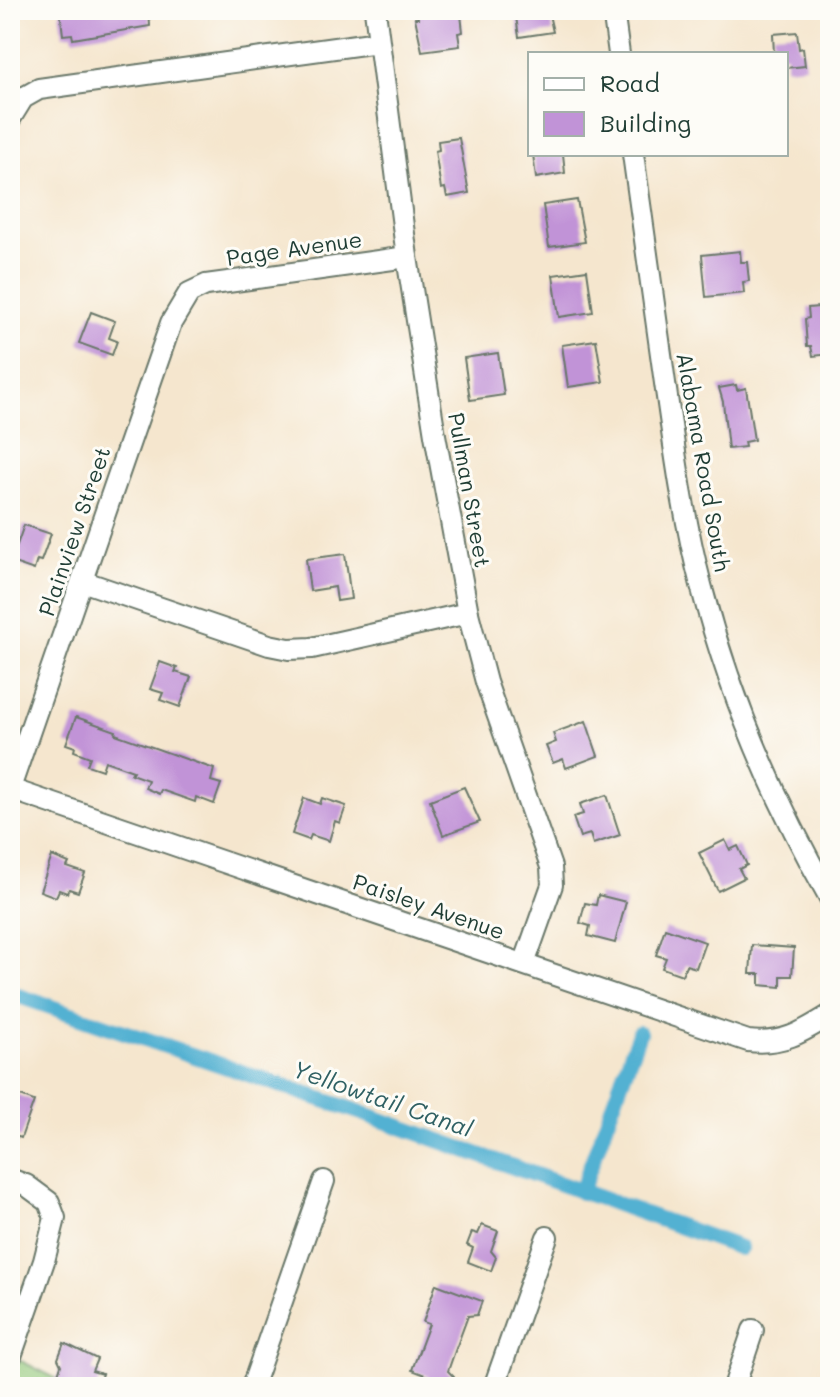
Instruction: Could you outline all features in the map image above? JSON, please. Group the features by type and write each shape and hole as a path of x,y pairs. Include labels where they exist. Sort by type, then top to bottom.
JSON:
{"street":[{"name":"Pullman Street","path":"375,10 407,257 447,513 468,613 505,740 551,867 552,885 524,964"},
{"path":"613,10 619,52"},
{"path":"10,119 23,98 39,89 378,42"},
{"name":"Alabama Road South","path":"633,156 678,481 701,587 723,659 753,739 787,817 830,898"},
{"name":"Page Avenue","path":"189,293 206,285 407,257"},
{"name":"Plainview Street","path":"10,788 171,323 189,293"},
{"path":"82,581 269,645 289,649 312,648 468,613"},
{"name":"Paisley Avenue","path":"10,788 748,1041 769,1043 792,1037 830,1015"},
{"path":"10,1179 26,1185 49,1202 55,1218 44,1261 10,1359"},
{"path":"252,1387 324,1181"},
{"path":"494,1387 547,1237"},
{"path":"734,1387 753,1330"}],"green space":[{"path":"17,1359 73,1387 10,1387"}],"building":[{"path":"60,10 149,10 150,26 73,39 72,34 63,35"},
{"path":"417,10 455,10 456,16 461,15 463,32 458,33 460,46 422,51 415,18 418,18"},
{"path":"515,10 548,10 553,32 519,37"},
{"path":"797,32 805,66 788,68 788,52 774,52 773,34"},
{"path":"459,138 469,193 447,197 445,188 441,189 435,151 439,150 438,141"},
{"path":"533,156 563,156 565,173 536,178"},
{"path":"577,200 585,242 549,247 543,205"},
{"path":"740,251 741,262 747,262 749,281 743,282 744,293 706,297 702,255"},
{"path":"587,270 593,312 559,317 553,275"},
{"path":"830,306 830,354 813,356 811,346 807,346 805,319 809,318 808,308"},
{"path":"91,312 115,321 109,338 117,341 112,355 79,343"},
{"path":"596,340 603,382 568,387 562,345"},
{"path":"498,353 504,395 470,400 464,358"},
{"path":"736,385 737,390 746,388 754,440 744,442 745,447 728,449 719,388"},
{"path":"24,525 51,534 41,561 37,560 34,570 11,562"},
{"path":"345,554 351,599 337,601 335,587 310,591 306,559"},
{"path":"160,662 177,668 175,672 191,677 180,707 160,700 163,693 150,689"},
{"path":"76,717 214,769 211,781 221,784 214,804 196,797 195,802 161,790 159,794 145,788 148,780 105,761 102,770 87,765 90,757 66,744"},
{"path":"586,721 598,756 566,768 563,759 553,763 546,746 556,742 553,733"},
{"path":"464,787 480,822 443,835 430,800"},
{"path":"607,795 620,835 593,844 590,834 580,837 573,817 583,814 580,804"},
{"path":"304,798 320,804 322,798 346,806 340,823 335,821 329,841 311,835 309,840 292,834"},
{"path":"725,840 730,850 738,846 747,865 739,869 744,878 718,891 699,853"},
{"path":"52,856 69,863 67,867 85,873 78,892 59,890 56,897 40,891"},
{"path":"598,895 626,902 615,943 588,936 590,926 580,923 585,903 596,905"},
{"path":"665,928 705,942 696,968 686,965 682,975 662,968 666,958 656,955"},
{"path":"752,945 794,948 792,976 781,976 781,987 760,985 760,974 750,974"},
{"path":"10,1092 34,1101 21,1138 10,1134"},
{"path":"482,1225 498,1231 491,1251 496,1257 491,1271 468,1262 473,1248 467,1245 472,1232 478,1234"},
{"path":"436,1284 482,1301 477,1315 468,1316 455,1351 448,1371 454,1377 451,1387 426,1383 428,1376 412,1370 429,1324 423,1322"},
{"path":"64,1343 97,1359 92,1371 102,1374 97,1387 54,1387"}],"waterway":[{"name":"Yellowtail Canal","path":"10,993 362,1113 740,1248"},
{"path":"581,1192 639,1033"}]}
